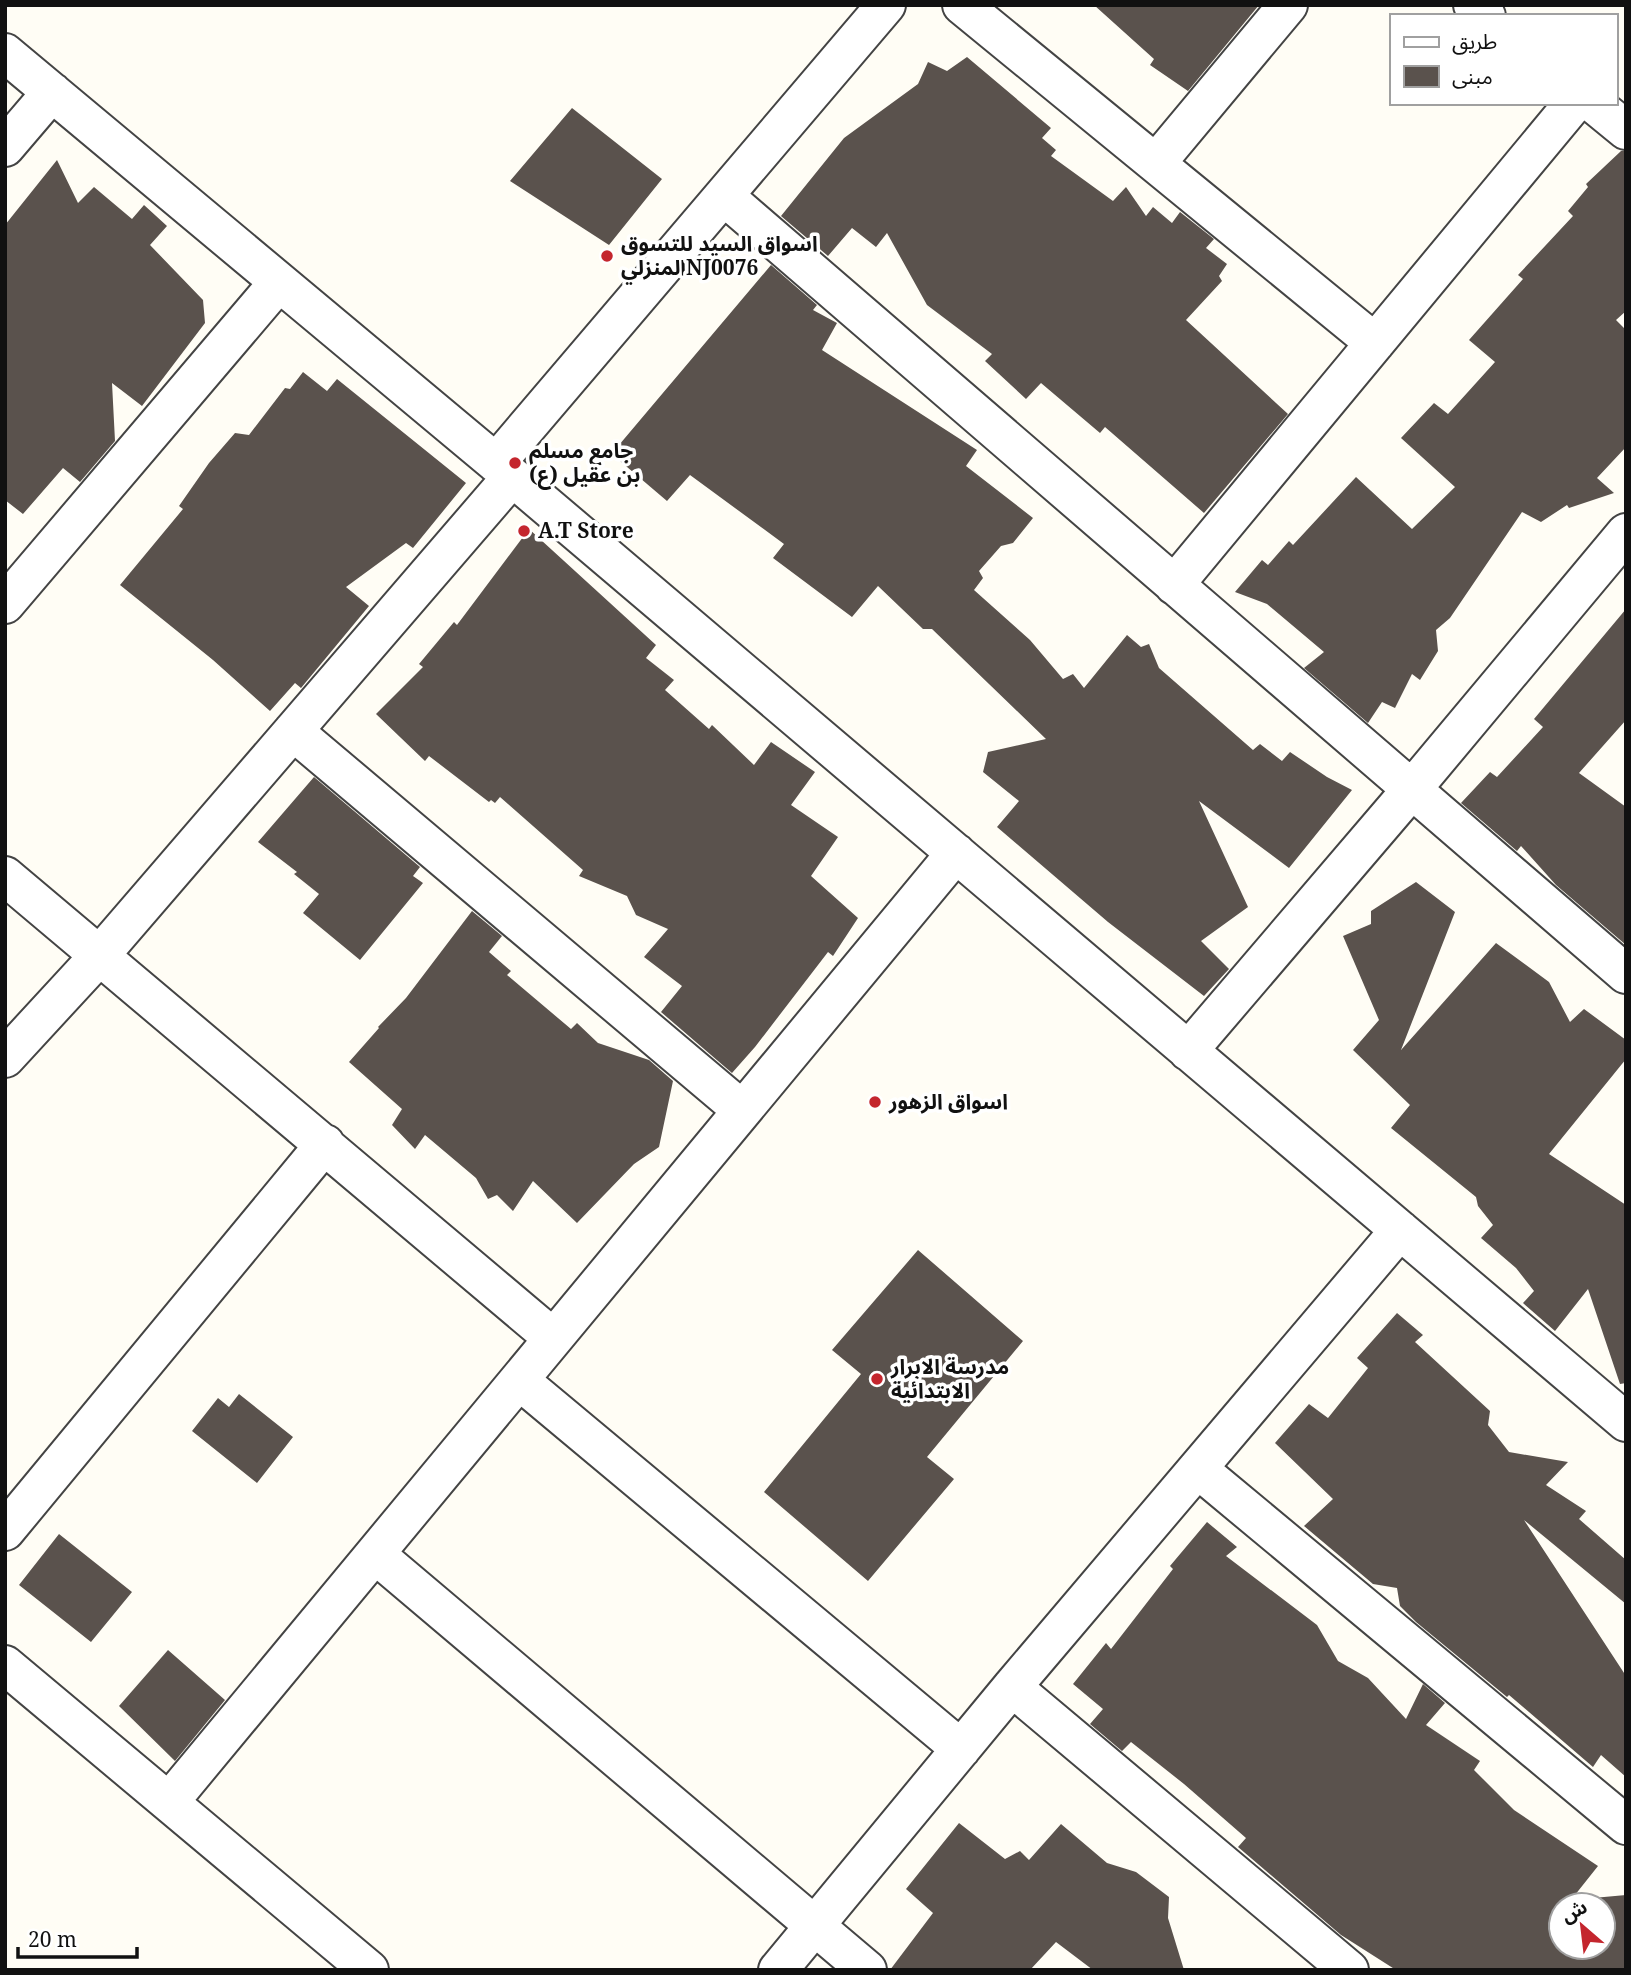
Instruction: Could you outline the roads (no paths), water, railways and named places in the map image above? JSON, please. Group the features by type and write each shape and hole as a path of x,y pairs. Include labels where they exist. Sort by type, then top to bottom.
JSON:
{"street":[{"path":"5,1058 100,955 293,731 723,196 886,5"},
{"path":"962,5 1375,343"},
{"path":"1157,162 1288,5"},
{"path":"5,53 504,470 1626,1422"},
{"path":"5,147 52,92"},
{"path":"1174,585 1572,105"},
{"path":"1595,105 1626,130"},
{"path":"723,196 1626,974"},
{"path":"5,604 279,282"},
{"path":"1188,1051 1412,789 1618,557"},
{"path":"293,731 742,1110"},
{"path":"169,1802 956,853"},
{"path":"5,876 553,1338"},
{"path":"5,1531 325,1144"},
{"path":"778,1970 1012,1687 1400,1230"},
{"path":"519,1380 961,1749"},
{"path":"1198,1469 1626,1825"},
{"path":"374,1553 867,1970"},
{"path":"5,1665 369,1970"},
{"path":"1012,1687 1349,1970"}],"place":[{"name":"اسواق السيد للتسوق المنزليNJ0076","path":"607,256"},
{"name":"جامع مسلم بن عقيل (ع)","path":"515,463"},
{"name":"A.T Store","path":"524,531"},
{"name":"اسواق الزهور","path":"875,1102"},
{"name":"مدرسة الابرار الابتدائية","path":"877,1379"}]}
